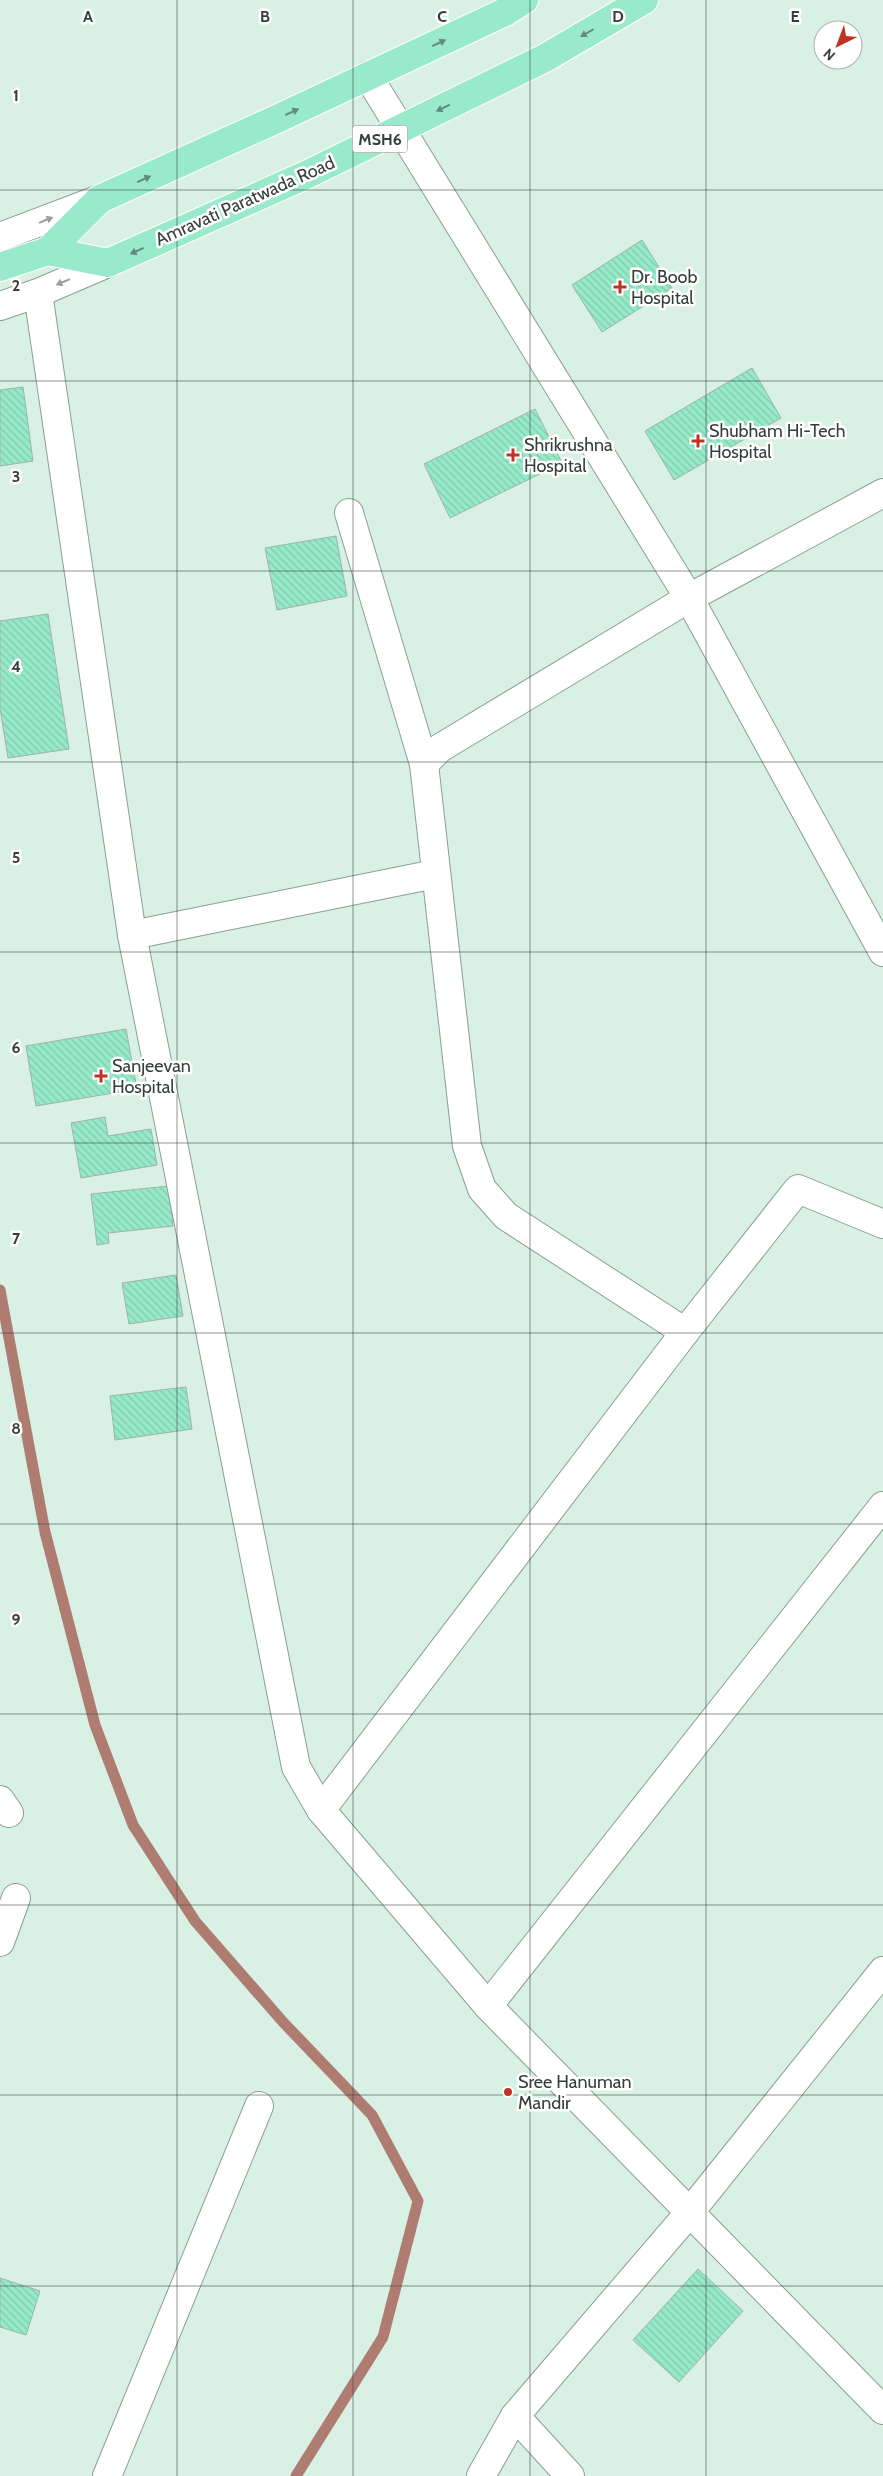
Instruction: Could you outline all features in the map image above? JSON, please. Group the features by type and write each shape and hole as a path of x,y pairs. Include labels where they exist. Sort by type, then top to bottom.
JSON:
{"main road":[{"path":"11,264 48,251 100,199 505,12 524,0"},
{"name":"Amravati Paratwada Road","path":"108,263 306,176 545,58 644,0"},
{"path":"48,251 108,263"}],"street":[{"path":"368,76 689,598 883,952"},
{"path":"0,238 100,199"},
{"name":"Amravati Paratwada Road","path":"0,306 38,293 108,263"},
{"path":"38,293 132,935 296,1767 321,1810 488,2006 881,2403"},
{"path":"424,764 440,748 689,598 883,493"},
{"path":"349,514 424,764 467,1146 482,1189 506,1216 685,1332"},
{"path":"132,935 435,874"},
{"path":"321,1810 685,1332 798,1189 883,1224"},
{"path":"488,2006 883,1506"},
{"path":"0,1942 16,1898"},
{"path":"481,2476 515,2416 690,2212 883,1971"},
{"path":"107,2476 259,2106"},
{"path":"515,2416 570,2476"}],"building":[{"path":"642,240 672,288 602,332 572,285"},
{"path":"752,368 781,418 674,480 645,431"},
{"path":"23,387 33,461 0,466 0,390"},
{"path":"535,409 562,463 450,518 424,464"},
{"path":"336,536 347,596 277,610 265,548"},
{"path":"48,614 69,749 8,758 0,708 0,621"},
{"path":"126,1029 137,1089 36,1106 26,1046"},
{"path":"105,1117 108,1136 151,1129 157,1165 81,1178 71,1123"},
{"path":"169,1186 173,1226 108,1233 109,1243 97,1245 91,1194"},
{"path":"176,1275 183,1316 129,1324 122,1283"},
{"path":"186,1387 192,1429 115,1440 110,1396"},
{"path":"698,2269 743,2311 679,2382 633,2340"},
{"path":"0,2278 40,2291 26,2335 0,2327"}],"waterway":[{"path":"0,1290 45,1532 95,1725 133,1825 195,1921 283,2022 372,2115 418,2201 383,2337 296,2476"}],"place":[{"name":"Dr. Boob Hospital","path":"620,287"},
{"name":"Shubham Hi-Tech Hospital","path":"698,441"},
{"name":"Shrikrushna Hospital","path":"513,455"},
{"name":"Sanjeevan Hospital","path":"101,1076"},
{"name":"Sree Hanuman Mandir","path":"508,2092"}]}
